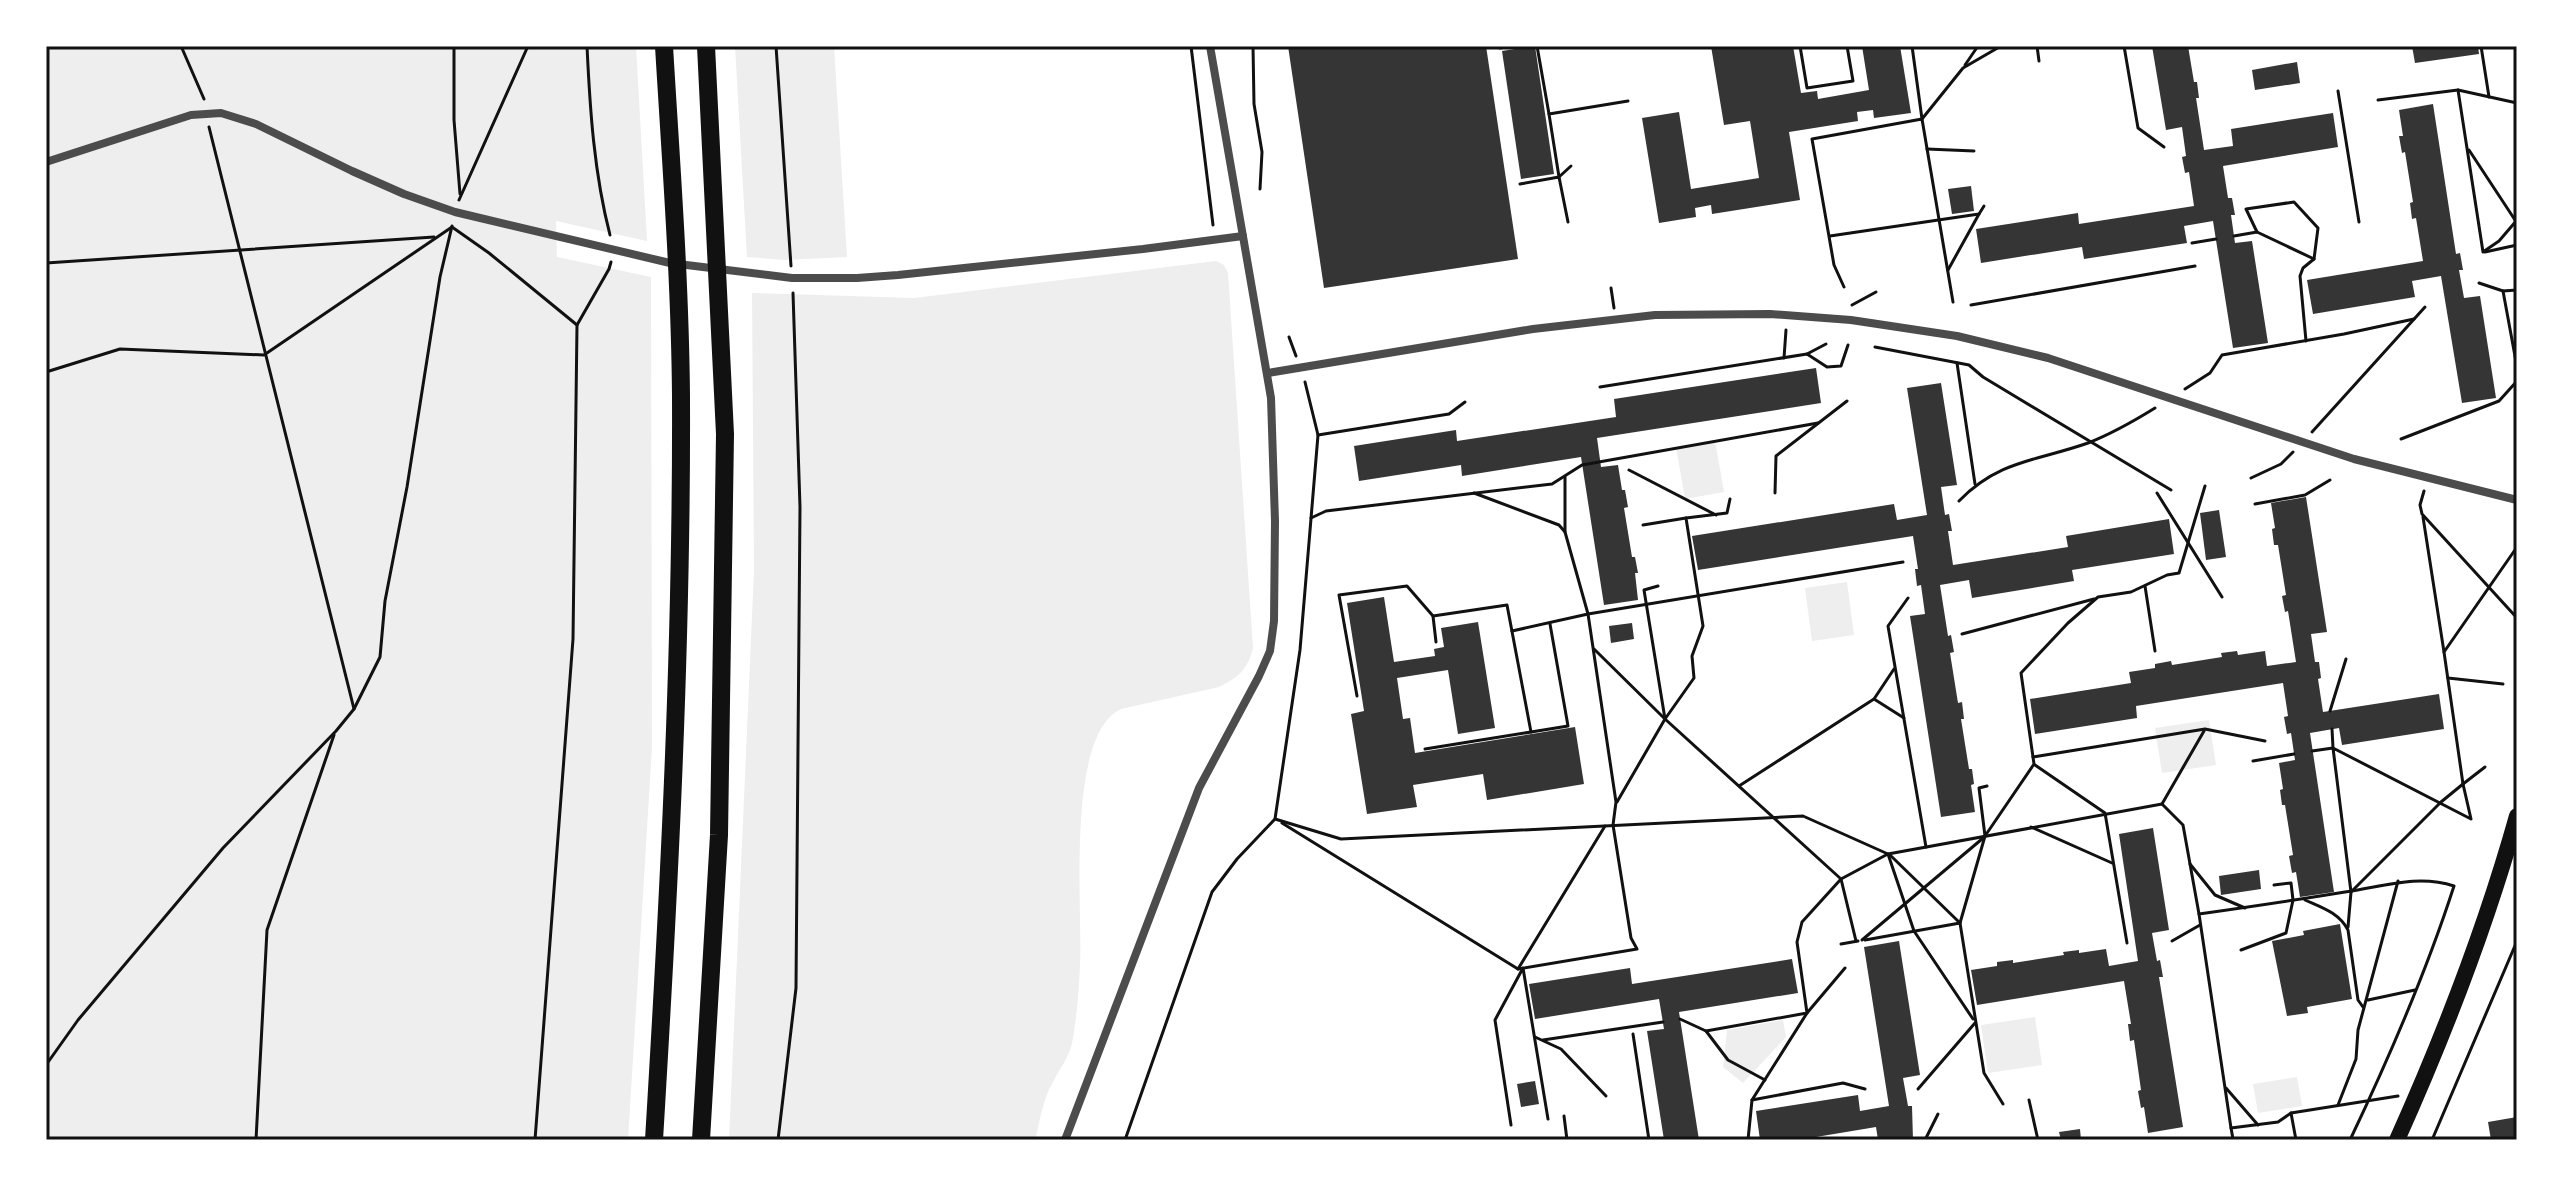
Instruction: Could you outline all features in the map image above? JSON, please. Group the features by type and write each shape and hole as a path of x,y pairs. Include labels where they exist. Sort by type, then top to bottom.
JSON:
{"highway":[{"path":"654,1140 675,762 681,398 664,46"},
{"path":"701,1140 719,835 725,434 706,46"}],"main road":[{"path":"2397,1140 2478,945 2517,816"}],"street":[{"path":"1065,1140 1199,788 1270,651 1274,621 1275,521 1268,373 1210,46"},
{"path":"46,162 191,115 237,116 404,194 455,212 670,263 789,278 898,275 1243,236"},
{"path":"1268,373 1533,329 1615,319 1713,313 1787,315 1877,323 1957,336 2048,358 2174,397 2354,459 2517,500"}],"path":[{"path":"181,46 204,97 205,113 264,355 354,709"},
{"path":"454,46 454,120 460,198"},
{"path":"455,212 528,46"},
{"path":"535,1140 573,639 577,325 616,251 603,209 591,125 587,46"},
{"path":"776,46 800,507 796,988 778,1140"},
{"path":"1191,46 1214,239"},
{"path":"1253,46 1254,104 1262,152 1260,189"},
{"path":"1500,48 1511,46"},
{"path":"1537,46 1568,222"},
{"path":"1800,46 1807,88 1853,81 1847,46"},
{"path":"1912,46 1953,302"},
{"path":"1844,287 1834,265 1812,139 1922,119 1978,46"},
{"path":"1963,68 2001,46"},
{"path":"2037,46 2039,61"},
{"path":"2124,46 2138,128 2164,147"},
{"path":"2481,46 2489,97"},
{"path":"2458,90 2483,252"},
{"path":"2378,100 2458,90 2517,103"},
{"path":"2338,91 2359,222"},
{"path":"1549,114 1628,101"},
{"path":"2467,146 2517,222 2483,252"},
{"path":"1927,149 1974,151"},
{"path":"1520,184 1559,177 1571,166"},
{"path":"2257,232 2246,209 2294,202 2318,228 2314,259 2303,268 2300,276 2306,341"},
{"path":"1948,272 1984,206"},
{"path":"1829,236 1979,214"},
{"path":"452,227 577,325"},
{"path":"46,372 120,349 264,355 452,227"},
{"path":"46,1065 78,1020 223,848 336,731 354,709 380,657 385,601 440,277 452,227"},
{"path":"2234,236 2257,232 2314,259"},
{"path":"46,263 437,237"},
{"path":"2192,243 2216,239"},
{"path":"2483,252 2517,245"},
{"path":"1971,305 2195,266"},
{"path":"2479,283 2503,291 2517,290"},
{"path":"1611,288 1615,319"},
{"path":"2503,291 2517,367"},
{"path":"1852,305 1876,292"},
{"path":"2325,418 2425,307"},
{"path":"1784,358 1787,315"},
{"path":"1959,501 1975,484 2005,467 2090,442 2174,397 2210,373 2222,355 2414,319"},
{"path":"1125,1140 1212,892 1275,819 1300,650 1318,435 1309,393 1289,337"},
{"path":"1600,387 1807,354 1826,344"},
{"path":"1807,354 1827,367 1841,366 1848,345"},
{"path":"1875,347 1969,365 1983,377 2171,490"},
{"path":"1957,363 1975,484"},
{"path":"2401,439 2499,401 2517,381"},
{"path":"1775,493 1776,456 1847,401"},
{"path":"1318,435 1449,414 1465,402"},
{"path":"1311,518 1326,511 1552,484 1582,465 1818,423"},
{"path":"2251,478 2281,464"},
{"path":"1629,470 1716,515"},
{"path":"1275,819 1521,969 1637,949 1631,938 1613,825 1616,802 1588,614 1565,532 1565,477"},
{"path":"2255,504 2305,495 2330,480"},
{"path":"1962,634 2098,597 2131,592 2167,575 2179,573 2205,486"},
{"path":"1474,493 1559,525 1565,532"},
{"path":"2157,493 2222,597"},
{"path":"1643,525 1727,513 1730,499"},
{"path":"2312,751 2333,748 2471,819 2420,505"},
{"path":"2422,514 2517,618"},
{"path":"1616,802 1665,719 1694,678 1692,656 1703,626 1686,518"},
{"path":"2444,652 2517,547"},
{"path":"1512,631 1588,614 1903,562"},
{"path":"1357,696 1339,595 1407,586 1433,616 1436,642"},
{"path":"1658,586 1644,590 1665,719"},
{"path":"2145,586 2155,651"},
{"path":"1862,940 1985,836 2034,764 2021,673 2068,623 2098,597"},
{"path":"1908,598 1888,626 1926,847"},
{"path":"1433,616 1507,605 1531,732"},
{"path":"1425,749 1568,726 1550,623"},
{"path":"1594,649 1665,719 1841,879 1856,941"},
{"path":"2330,711 2346,659"},
{"path":"1739,786 1874,699 1895,667"},
{"path":"2448,678 2503,684"},
{"path":"1874,699 1904,718"},
{"path":"2033,757 2205,729 2265,741"},
{"path":"2162,804 2205,729"},
{"path":"2332,729 2351,892 2348,930 2358,1000 2364,1008"},
{"path":"256,1140 267,930 336,731"},
{"path":"2253,761 2294,754"},
{"path":"2034,764 2105,813 2127,943"},
{"path":"2351,892 2441,802 2485,767"},
{"path":"1987,786 1979,788 1985,836 1960,923 1984,1073 2003,1104"},
{"path":"1807,1013 1797,942 1802,922 1841,879 1888,854 2162,804"},
{"path":"2162,804 2183,825 2233,1139"},
{"path":"1275,819 1341,839 1803,816 1888,854 1960,923"},
{"path":"1511,1125 1495,1020 1521,969 1605,826"},
{"path":"2031,827 2114,864"},
{"path":"1888,854 1914,931 1975,1023"},
{"path":"2190,864 2215,895 2245,908"},
{"path":"2199,914 2351,892 2398,881 2436,880 2454,886 2415,990 2350,1140"},
{"path":"2338,1105 2356,1059 2358,1030 2398,881"},
{"path":"2241,950 2286,933 2293,900 2291,883 2274,885"},
{"path":"2302,899 2330,910 2348,930"},
{"path":"1841,944 1960,923"},
{"path":"2172,941 2200,925"},
{"path":"2432,1140 2517,941"},
{"path":"2510,960 2517,962"},
{"path":"1748,1140 1752,1100 1807,1013 1845,968"},
{"path":"1521,969 1548,1119"},
{"path":"2366,1000 2415,990"},
{"path":"1706,1031 1807,1013"},
{"path":"1680,1019 1706,1031 1728,1060 1765,1080"},
{"path":"1543,1040 1663,1022"},
{"path":"1918,1089 1975,1023"},
{"path":"1633,1034 1649,1140"},
{"path":"1535,1037 1561,1049 1606,1096"},
{"path":"1752,1100 1843,1083 1865,1089"},
{"path":"2225,1087 2258,1125"},
{"path":"2231,1128 2278,1122 2291,1113 2417,1094"},
{"path":"2029,1100 2038,1140"},
{"path":"2291,1113 2296,1140"},
{"path":"1925,1140 1938,1114"},
{"path":"1564,1116 1567,1140"}],"shaded area":[{"path":"46,46 636,46 647,241 556,221 557,257 651,277 652,747 628,1140 46,1140"},
{"path":"735,46 834,46 847,257 785,260 747,257"},
{"path":"1216,261 1224,265 1228,273 1253,648 1245,667 1226,684 1121,709 1103,725 1091,752 1081,826 1080,965 1072,1045 1047,1095 1035,1140 729,1140 754,571 752,293 914,298"},
{"path":"1715,441 1724,492 1685,499 1676,447"},
{"path":"1847,582 1854,635 1812,641 1805,588"},
{"path":"2209,720 2216,765 2162,773 2155,728"},
{"path":"2035,1017 2042,1065 1988,1073 1981,1025"},
{"path":"1783,1020 1786,1037 1743,1083 1723,1067 1727,1030"},
{"path":"2297,1077 2302,1106 2258,1113 2253,1084"}],"building":[{"path":"1288,46 1486,46 1518,259 1324,288"},
{"path":"1535,46 1554,174 1521,179 1502,51"},
{"path":"1711,46 1793,46 1801,93 1817,91 1818,99 1869,90 1862,46 1900,46 1911,113 1874,118 1873,110 1857,112 1858,121 1789,132 1800,200 1712,214 1711,205 1695,208 1696,217 1659,223 1642,118 1679,112 1691,189 1759,178 1750,121 1724,125"},
{"path":"2152,46 2188,46 2194,82 2197,82 2199,98 2196,98 2204,150 2233,146 2231,129 2333,113 2338,147 2223,166 2228,198 2232,198 2235,215 2231,215 2235,243 2252,241 2268,343 2233,348 2213,221 2184,226 2187,243 2084,259 2082,247 1981,263 1976,229 2078,213 2079,224 2194,206 2189,172 2185,173 2182,157 2186,156 2182,127 2166,130"},
{"path":"2412,46 2478,46 2479,54 2415,63"},
{"path":"2297,62 2300,83 2255,90 2252,70"},
{"path":"2433,104 2456,254 2460,253 2463,270 2459,270 2464,298 2480,296 2496,398 2462,403 2441,276 2412,281 2415,297 2313,314 2307,280 2423,261 2416,218 2412,219 2410,203 2413,202 2405,152 2402,153 2399,136 2403,136 2399,110"},
{"path":"1971,186 1974,211 1952,214 1948,189"},
{"path":"1816,368 1821,403 1597,438 1601,467 1618,465 1622,490 1625,490 1628,507 1624,508 1632,557 1635,557 1638,573 1635,573 1638,600 1604,605 1581,457 1462,476 1461,465 1359,481 1354,446 1456,430 1457,441 1616,417 1614,399"},
{"path":"1941,383 1957,485 1941,487 1945,515 1949,514 1952,531 1948,531 1953,565 2068,547 2066,536 2169,519 2174,554 2072,570 2074,581 1972,598 1969,580 1940,585 1948,636 1951,635 1954,652 1950,653 1958,703 1962,702 1964,719 1961,719 1969,769 1972,769 1975,812 1941,817 1910,616 1925,614 1921,585 1917,586 1913,536 1698,570 1692,536 1894,504 1897,520 1927,515 1907,388"},
{"path":"2306,497 2327,632 2311,634 2315,662 2319,662 2323,712 2439,694 2444,729 2342,745 2339,728 2310,733 2334,892 2300,897 2296,872 2292,873 2289,856 2293,855 2280,790 2283,789 2279,763 2295,760 2291,733 2287,734 2284,717 2288,716 2283,683 2136,706 2137,718 2035,734 2030,699 2131,683 2129,672 2155,668 2155,664 2171,661 2172,665 2222,657 2221,653 2237,651 2238,655 2265,651 2267,666 2296,662 2288,611 2285,612 2282,596 2286,595 2278,545 2274,545 2271,503"},
{"path":"2219,510 2226,557 2206,560 2200,513"},
{"path":"1384,597 1394,662 1435,656 1434,649 1444,647 1441,628 1478,622 1495,728 1458,734 1448,670 1397,678 1403,719 1410,718 1415,753 1575,727 1584,784 1487,800 1483,774 1413,785 1417,807 1367,814 1351,714 1364,711 1347,603"},
{"path":"1632,623 1634,639 1611,643 1609,626"},
{"path":"2153,828 2169,930 2152,933 2163,977 2159,977 2183,1127 2148,1133 2138,1091 2141,1090 2134,1040 2130,1041 2128,1024 2131,1024 2124,981 1977,1005 1971,970 1997,966 1997,962 2013,960 2013,963 2079,950 2079,953 2106,949 2109,966 2138,961 2119,834"},
{"path":"2259,870 2261,889 2221,895 2219,876"},
{"path":"2340,924 2352,999 2307,1007 2308,1013 2287,1016 2272,941"},
{"path":"1899,941 1920,1075 1903,1078 1908,1106 1912,1106 1913,1140 1878,1140 1876,1127 1798,1140 1760,1140 1756,1111 1858,1095 1860,1111 1889,1106 1864,947"},
{"path":"1792,959 1798,993 1679,1012 1699,1140 1664,1140 1647,1031 1664,1029 1659,999 1535,1019 1529,984 1630,968 1632,984"},
{"path":"1535,1081 1539,1104 1521,1107 1517,1084"},
{"path":"2517,1117 2517,1140 2491,1140 2488,1122"},
{"path":"2080,1129 2081,1140 2061,1140 2059,1132"}]}
